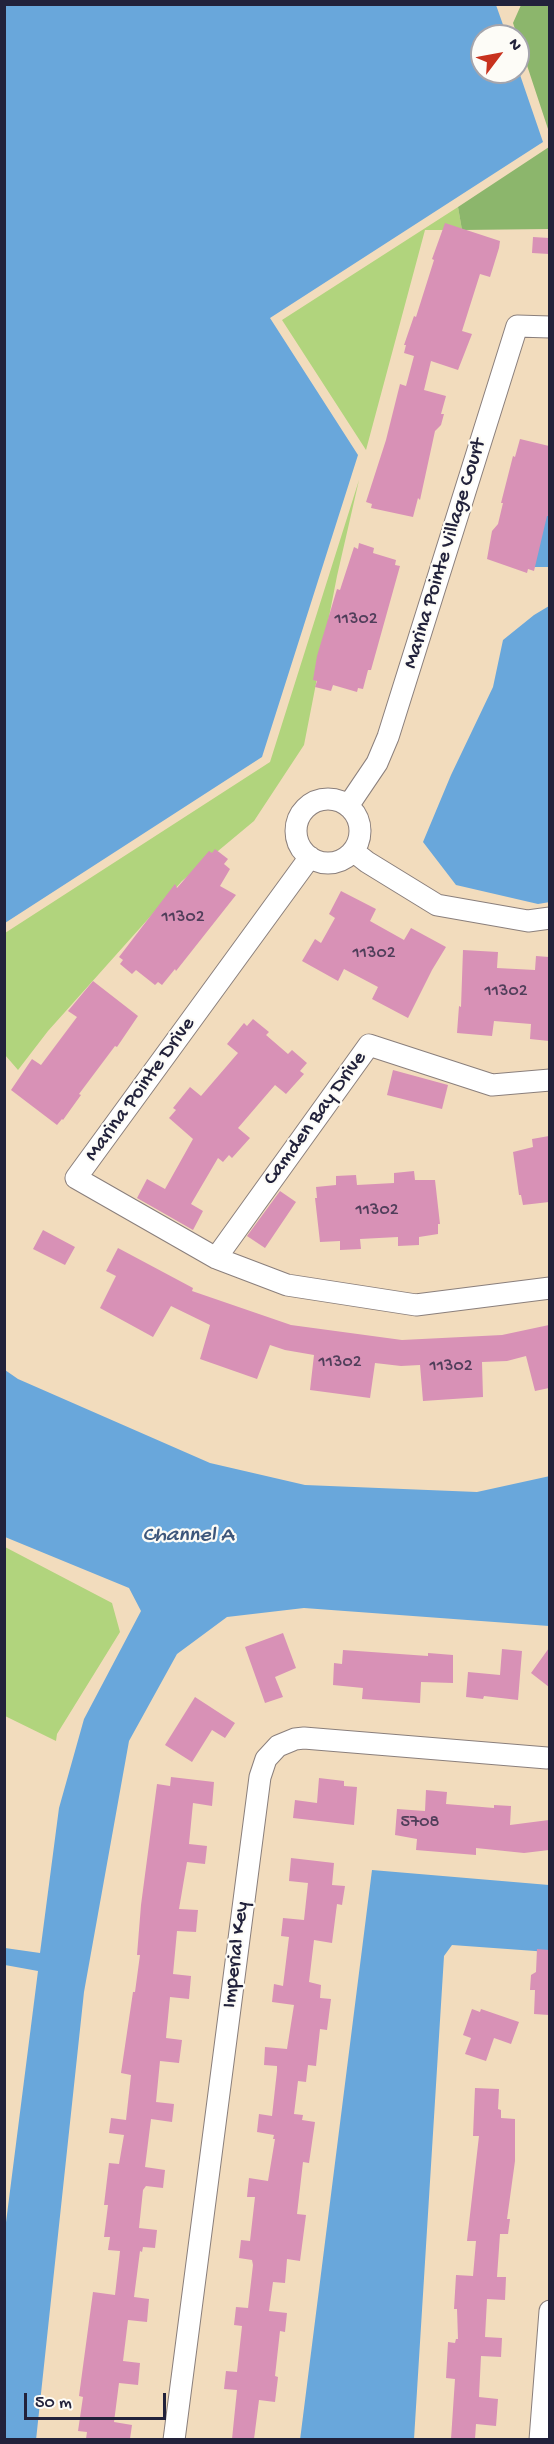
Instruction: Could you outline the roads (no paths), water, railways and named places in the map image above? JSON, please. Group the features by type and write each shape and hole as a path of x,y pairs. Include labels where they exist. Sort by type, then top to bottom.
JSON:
{"street":[{"name":"Marina Pointe Village Court","path":"348,806 377,763 388,737 517,326 549,327"},
{"path":"321,799 331,799 348,806 357,816 360,826 360,836 353,851 342,860 332,863 321,862 310,857 298,842 296,832 297,821 303,811 310,804 321,799"},
{"path":"353,851 437,905 528,921 549,918"},
{"name":"Marina Pointe Drive","path":"310,857 76,1178 216,1258 287,1285 416,1305 549,1288"},
{"name":"Camden Bay Drive","path":"216,1258 369,1045 492,1085 549,1080"},
{"name":"Imperial Key","path":"174,2439 260,1777 266,1759 278,1746 304,1738 547,1758"},
{"path":"540,2439 549,2311"}],"water":[{"path":"5,4 496,5 503,24 470,24 470,84 523,84 543,142 270,318 358,455 262,757 5,923"},
{"path":"549,460 549,567 535,567 523,540 544,486"},
{"path":"549,606 550,902 538,904 456,885 423,842 451,775 493,687 503,640"},
{"name":"Channel A","path":"5,1370 18,1379 210,1463 305,1485 477,1492 550,1476 549,1626 304,1608 227,1617 177,1654 129,1741 84,1992 36,2440 5,2439 4,2238 38,1971 5,1965 5,1948 40,1953 59,1808 84,1719 141,1611 129,1588 5,1537"},
{"path":"372,1870 549,1885 549,1952 452,1945 444,1956 414,2439 300,2440"}]}
